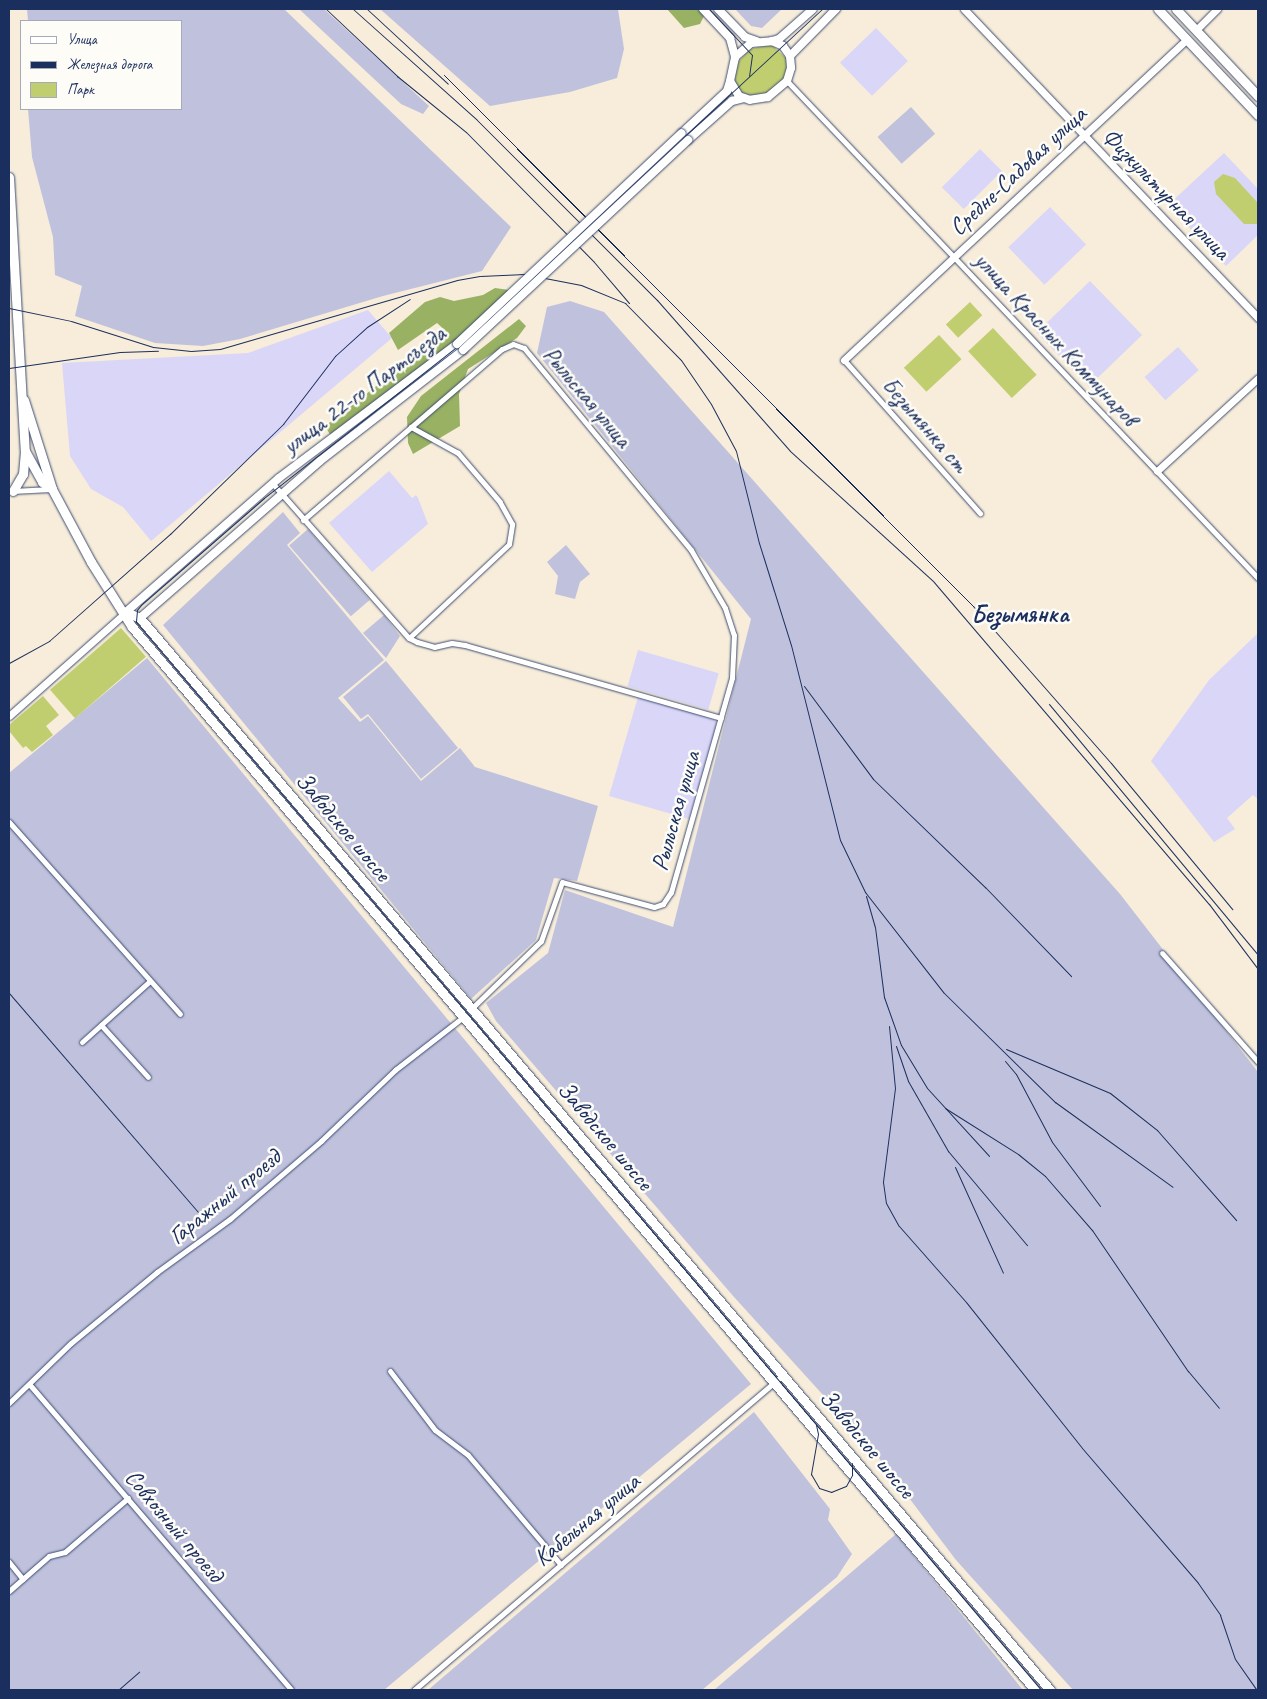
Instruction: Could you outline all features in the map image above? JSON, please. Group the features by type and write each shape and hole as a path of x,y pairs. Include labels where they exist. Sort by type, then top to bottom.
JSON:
{"main road":[{"path":"703,9 730,38 735,57 730,80 735,92 744,98 768,97 787,81 791,68 790,56 785,48 772,41"},
{"path":"718,9 745,36 758,41"},
{"path":"735,57 747,45 758,41 779,39 813,9"},
{"path":"790,56 836,9"},
{"path":"1158,9 1258,115"},
{"path":"1176,9 1258,96"},
{"name":"Средне-Садовая улица","path":"1187,39 1196,30"},
{"name":"улица 22-го Партсъезда","path":"126,612 273,484 460,347 726,91 730,80"},
{"name":"улица 22-го Партсъезда","path":"140,618 320,461 460,347 732,101 744,98"},
{"name":"Заводское шоссе","path":"9,177 24,400 52,489 91,562 126,612 132,627 1036,1690"},
{"name":"Заводское шоссе","path":"24,400 21,414 25,452 42,482 52,489"},
{"path":"11,491 23,474 25,452"},
{"name":"Заводское шоссе","path":"126,612 140,618 470,1010 1050,1690"},
{"path":"292,814 300,807"},
{"path":"462,1016 470,1010"},
{"path":"891,1520 898,1512"}],"street":[{"name":"Физкультурная улица","path":"964,9 1258,318"},
{"name":"Средне-Садовая улица","path":"1196,30 1217,9"},
{"name":"Средне-Садовая улица","path":"844,360 954,256 1085,137 1187,39"},
{"name":"улица Красных Коммунаров","path":"787,81 1258,578"},
{"name":"Рыльская улица","path":"303,520 502,349 513,344 524,348 691,550 725,608 734,635 735,653 721,718 671,892 663,904 654,907 562,882 541,941 470,1010"},
{"name":"Безымянка ст","path":"844,360 980,513"},
{"path":"1157,471 1258,378"},
{"path":"409,638 509,544 512,524 500,502 458,453 411,427"},
{"path":"273,484 409,638 434,646 452,643 465,645 721,718"},
{"path":"11,491 52,489"},
{"name":"улица 22-го Партсъезда","path":"9,716 126,612"},
{"path":"10,825 180,1014"},
{"path":"1162,953 1258,1062"},
{"path":"82,1042 150,981"},
{"name":"Гаражный проезд","path":"9,1403 30,1385 71,1343 157,1272 230,1219 321,1141 395,1070 462,1016"},
{"path":"101,1025 148,1077"},
{"path":"390,1370 435,1430 468,1455 561,1565"},
{"name":"Кабельная улица","path":"414,1690 783,1375"},
{"name":"Совхозный проезд","path":"30,1385 291,1690"},
{"path":"9,1591 49,1556 65,1552 128,1498"},
{"path":"9,1562 23,1579"}],"shaded area":[{"path":"27,9 284,9 511,227 482,271 383,296 240,339 203,346 155,343 75,316 82,286 55,275 53,237 32,157 28,110 182,110 182,20 28,20"},
{"path":"299,9 324,9 429,106 423,114 401,104"},
{"path":"380,9 618,9 624,49 617,78 570,92 490,106"},
{"path":"735,9 782,9 762,28 751,26"},
{"path":"876,28 908,61 872,96 840,63"},
{"path":"911,107 935,134 902,164 878,137"},
{"path":"980,149 1002,171 964,209 942,187"},
{"path":"1224,153 1258,189 1258,235 1226,266 1168,205"},
{"path":"1050,207 1086,244 1044,285 1008,247"},
{"path":"1090,281 1142,335 1089,386 1037,332"},
{"path":"570,301 604,312 1120,894 1258,1072 1258,1690 1073,1690 956,1560 872,1449 734,1297 496,1021 486,1003 548,953 565,890 673,927 751,619 537,353 547,307"},
{"path":"368,310 392,338 151,541 123,507 91,489 70,456 62,363 248,353"},
{"path":"1178,347 1199,370 1165,400 1145,377"},
{"path":"389,471 412,498 416,495 428,524 372,572 329,523"},
{"path":"283,512 300,533 287,545 384,660 338,698 360,722 368,716 421,781 460,748 475,767 598,806 577,881 554,878 536,940 471,999 163,625"},
{"path":"308,529 370,600 351,616 289,545"},
{"path":"566,545 590,574 580,582 575,599 555,594 558,576 547,562"},
{"path":"384,615 400,636 386,658 363,633"},
{"path":"1258,633 1258,799 1253,795 1227,818 1235,829 1214,842 1151,761 1209,680"},
{"path":"638,650 719,673 708,710 628,687"},
{"path":"147,658 751,1384 384,1690 9,1690 9,773"},
{"path":"386,661 458,748 421,779 368,714 361,719 343,697"},
{"path":"638,697 713,717 717,724 689,819 609,796"},
{"path":"754,1412 830,1509 828,1520 852,1554 837,1577 702,1690 428,1690"},
{"path":"896,1534 1023,1690 714,1690"}],"green space":[{"path":"667,9 699,9 704,16 700,24 684,28"},
{"path":"771,44 786,58 787,69 783,80 770,92 759,96 742,94 734,80 737,63 750,49"},
{"path":"1223,174 1235,178 1258,203 1258,224 1244,224 1216,194 1214,182"},
{"path":"495,288 509,290 461,338 331,436 325,426 388,377 412,354 448,333 437,323 398,350 389,333 425,302 440,297 454,301 483,295"},
{"path":"970,302 982,315 958,338 946,325"},
{"path":"519,319 526,326 517,338 468,369 459,394 460,426 413,454 408,443 407,417 421,396"},
{"path":"993,328 1037,375 1012,398 968,351"},
{"path":"939,335 962,359 926,392 904,368"},
{"path":"121,628 146,657 75,718 50,690"},
{"path":"43,696 59,715 46,726 53,735 32,752 26,746 23,748 9,731 9,725"}],"tram line":[{"path":"709,9 752,55 749,76"},
{"path":"822,9 459,345 264,498 141,605 137,610 136,622 1041,1690"},
{"path":"816,1425 818,1434 811,1474 819,1488 831,1492 846,1486 852,1475 852,1463"}],"railway":[{"path":"326,9 397,76 466,132 594,262 629,303"},
{"path":"353,9 477,120 657,300 790,451 933,581 1209,904 1258,969"},
{"path":"367,9 448,84"},
{"path":"444,75 973,606 1111,763 1232,909"},
{"path":"9,308 71,321 153,347 191,351 220,349 457,280 480,276 524,274 581,285 625,303 681,360 711,404 736,451 759,543 791,645 840,840 865,892 944,993 1055,1102 1173,1187"},
{"path":"9,663 49,641 170,534 283,424 335,356 367,327 410,299"},
{"path":"9,368 120,352 158,351"},
{"path":"804,686 873,779 985,887 1071,976"},
{"path":"1049,704 1258,955"},
{"path":"866,896 875,927 884,997 901,1045 927,1088 989,1156"},
{"path":"9,993 203,1218"},
{"path":"889,1026 895,1088 883,1182 886,1203 899,1226 966,1302 1082,1448 1198,1583 1220,1615 1235,1659 1257,1690"},
{"path":"896,1046 908,1081 948,1151 1027,1245"},
{"path":"1006,1049 1110,1093 1157,1130 1236,1220"},
{"path":"1005,1061 1016,1074 1052,1142 1100,1206"},
{"path":"945,1108 1018,1154 1045,1176 1092,1230 1188,1371 1219,1408"},
{"path":"955,1167 1003,1273"},
{"path":"118,1690 139,1672"}],"district":[{"name":"Безымянка","path":"1020,614"}]}
